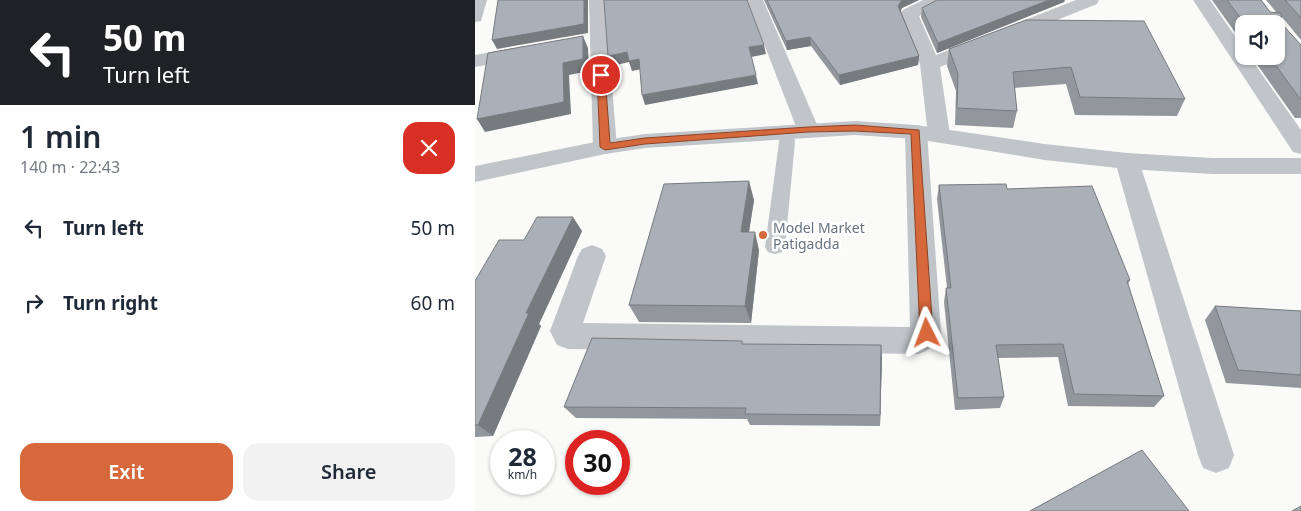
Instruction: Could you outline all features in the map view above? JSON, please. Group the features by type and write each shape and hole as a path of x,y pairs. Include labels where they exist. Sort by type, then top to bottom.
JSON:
{"street":[{"path":"475,18 479,0"},
{"path":"597,0 590,40 605,147"},
{"path":"755,0 797,130"},
{"path":"592,256 565,331 567,336 918,341 922,339 927,333 927,134 930,64 909,14 897,0"},
{"path":"909,14 936,0"},
{"path":"930,64 1091,0"},
{"path":"1201,0 1301,147"},
{"path":"475,61 542,49"},
{"path":"475,174 605,147 645,141 797,130 855,128 927,134 1045,152 1127,161 1212,166 1301,166"},
{"path":"1127,161 1216,455"}],"lane":[{"path":"775,247 787,142 797,130"}],"building":[{"path":"498,0 584,0 584,24 492,40"},
{"path":"604,0 747,0 764,45 749,47 756,75 642,95 639,59 629,61 627,52 608,56"},
{"path":"767,0 902,0 898,6 919,56 839,75 810,37 786,41"},
{"path":"937,0 1049,0 938,43 922,8"},
{"path":"1227,0 1261,0 1270,12 1281,13 1281,15 1238,15"},
{"path":"1285,0 1301,0 1301,18"},
{"path":"1026,20 1144,21 1185,99 1080,97 1071,67 1013,72 1017,111 957,108 958,74 949,49"},
{"path":"1285,27 1301,45 1301,100 1276,65 1285,65"},
{"path":"583,36 583,59 563,63 564,102 477,119 488,53"},
{"path":"749,181 741,232 755,232 745,306 629,305 664,184"},
{"path":"1006,184 1007,189 1092,186 1130,280 1127,281 1164,396 1074,394 1063,344 996,345 1004,397 958,398 946,288 951,288 939,185"},
{"path":"537,217 573,217 526,313 529,313 478,425 475,425 475,281 499,240 524,240"},
{"path":"1215,306 1301,311 1301,375 1238,370"},
{"path":"592,338 742,341 742,344 881,345 880,415 745,414 746,408 564,407"},
{"path":"1142,450 1189,511 1030,511"},
{"path":"1301,506 1301,511 1292,511"}],"place":[{"name":"Model Market Patigadda","path":"763,235"}],"route":[{"path":"601,75 605,147 645,141 808,129 855,128 916,132 927,333"}]}
